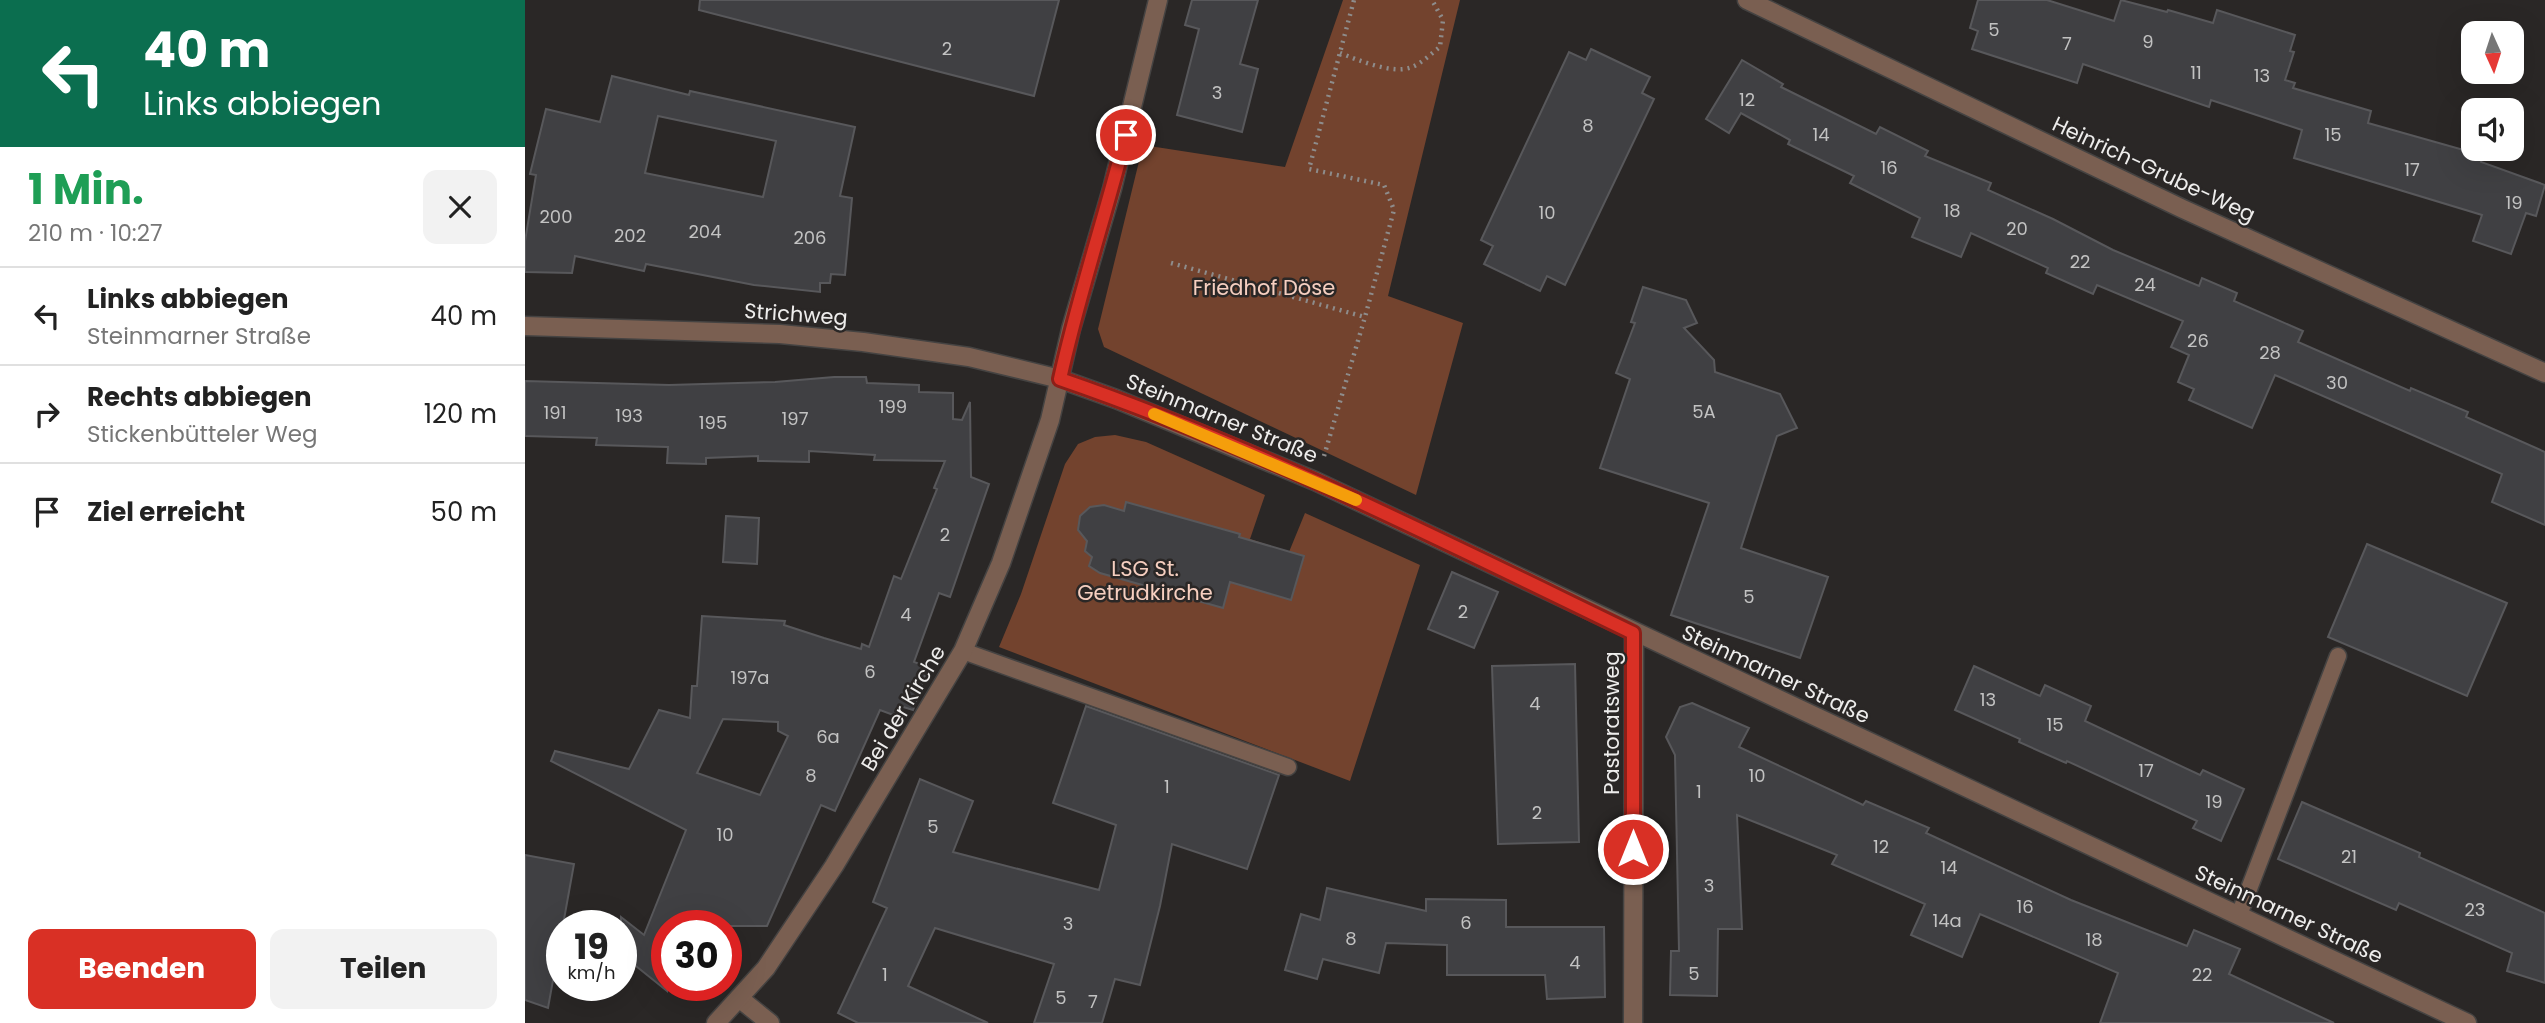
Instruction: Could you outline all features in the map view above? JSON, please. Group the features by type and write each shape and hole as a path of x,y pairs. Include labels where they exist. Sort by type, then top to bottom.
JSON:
{"street":[{"name":"Bei der Kirche","path":"742,995 766,968 834,866 963,651 1001,563 1050,420 1071,329 1112,189 1159,0"},
{"name":"Heinrich-Grube-Weg","path":"1747,0 2183,209 2545,373"},
{"name":"Strichweg","path":"525,326 780,334 969,357 1060,379"},
{"name":"Steinmarner Straße","path":"1060,379 1134,406 1315,481 1633,633 2467,1023"},
{"name":"Pastoratsweg","path":"1633,633 1633,1023"},
{"path":"742,1000 770,1023"},
{"name":"Bei der Kirche","path":"716,1023 736,1001"}],"lane":[{"path":"963,651 1288,767"},
{"path":"2239,915 2338,656"}],"path":[{"path":"1315,481 1365,317 1394,210 1384,185 1309,169 1354,0"},
{"path":"1339,53 1370,64 1411,68 1440,47 1443,20 1432,0"},
{"path":"1171,263 1365,317"}],"green space":[{"name":"Friedhof Döse","path":"1343,0 1460,0 1388,296 1463,323 1416,495 1104,347 1098,329 1143,145 1285,167"},
{"name":"LSG St. Getrudkirche","path":"1115,435 1146,442 1265,495 1250,539 1289,552 1305,513 1420,565 1350,781 999,647 1021,594 1065,464 1078,444 1095,437"}],"building":[{"path":"700,0 1059,0 1034,96 699,10"},
{"path":"1192,0 1258,0 1240,64 1258,69 1242,132 1177,115 1199,29 1185,25"},
{"path":"1978,0 2047,0 2114,21 2121,0 2213,23 2217,10 2295,35 2290,51 2294,52 2285,80 2295,83 2293,88 2371,111 2368,123 2461,149 2461,161 2481,161 2545,185 2536,216 2526,213 2511,254 2473,241 2482,215 2294,158 2302,130 2211,100 2209,107 2083,64 2077,83 1972,49 1978,31 1970,28"},
{"path":"1591,49 1650,77 1642,93 1654,99 1565,285 1547,276 1540,291 1484,264 1493,246 1481,240 1569,52 1586,60"},
{"path":"1742,60 1783,84 1781,87 1876,134 1880,127 1928,151 1925,156 1991,183 1988,190 2113,250 2199,286 2202,278 2237,293 2234,301 2303,331 2298,342 2410,391 2411,388 2468,412 2466,417 2545,452 2545,525 2492,502 2502,474 2275,375 2252,428 2189,400 2194,389 2178,382 2189,355 2171,347 2183,321 2097,285 2093,294 2046,273 2048,268 1971,233 1961,257 1912,237 1920,218 1850,183 1854,176 1788,144 1790,140 1741,113 1729,133 1706,119"},
{"path":"612,76 689,95 690,91 855,127 840,196 852,198 845,275 831,274 830,283 820,283 820,292 754,285 646,264 644,271 575,256 572,273 525,272 525,241 536,175 530,174 546,109 600,122","holes":["658,116 776,141 763,197 645,173"]},
{"path":"1643,287 1686,300 1697,323 1684,328 1714,360 1715,372 1780,394 1797,428 1777,436 1741,548 1828,577 1800,658 1671,615 1709,503 1600,468 1630,379 1616,373 1635,323 1631,322"},
{"path":"866,377 867,383 919,385 919,392 953,393 953,419 962,420 970,402 971,477 989,484 950,597 939,593 914,662 928,667 913,710 900,706 896,716 880,710 835,811 821,805 767,926 742,926 742,910 654,910 686,830 551,761 555,751 629,769 659,710 690,718 692,686 697,686 702,616 785,621 784,625 824,638 861,649 862,644 869,647 894,576 901,579 937,489 934,488 945,461 874,460 875,455 809,451 809,462 758,461 758,456 706,458 706,464 667,463 668,447 596,445 597,438 525,436 525,381 669,385","holes":["723,719 778,722 778,731 788,736 760,795 697,773"]},
{"path":"1126,502 1240,534 1239,537 1304,556 1291,600 1230,582 1223,608 1100,573 1089,566 1092,557 1085,551 1087,541 1078,530 1080,516 1090,507 1104,505 1124,511"},
{"path":"726,516 759,518 757,564 723,562"},
{"path":"2367,544 2507,603 2467,696 2328,637"},
{"path":"1452,572 1498,592 1474,648 1428,629"},
{"path":"1575,664 1579,842 1498,844 1492,666"},
{"path":"1974,666 2040,696 2045,685 2091,706 2085,721 2200,775 2203,770 2244,789 2221,841 2193,828 2197,821 2067,761 2066,763 2019,742 2020,739 1955,710"},
{"path":"1692,703 1749,728 1739,747 1863,805 1866,801 1929,828 1926,833 2071,900 2187,946 2194,930 2240,949 2229,974 2334,1023 2100,1023 2118,973 1980,914 1962,957 1911,935 1925,904 1832,864 1837,855 1737,815 1742,929 1718,929 1717,996 1670,995 1671,951 1679,951 1675,755 1666,737 1680,707"},
{"path":"1086,706 1279,775 1247,869 1172,844 1140,985 1115,979 1102,1023 1034,1023 1054,964 935,928 908,986 988,1023 858,1023 838,1013 887,908 873,902 920,779 973,801 953,852 1099,890 1116,825 1053,803"},
{"path":"2302,802 2420,853 2419,857 2545,913 2545,983 2507,971 2512,953 2399,903 2396,910 2278,859"},
{"path":"525,855 574,864 566,910 546,910 548,1008 525,1000"},
{"path":"1327,888 1426,911 1426,899 1506,900 1506,927 1604,927 1605,997 1547,999 1545,975 1447,975 1447,945 1386,943 1379,973 1323,959 1317,979 1285,970 1301,914 1320,920"},
{"path":"651,918 651,978 637,967 637,930 644,935"}],"slow traffic":[{"path":"1154,414 1356,500"}],"route":[{"path":"1126,135 1071,329 1060,379 1134,406 1315,481 1633,633 1633,849"}]}
